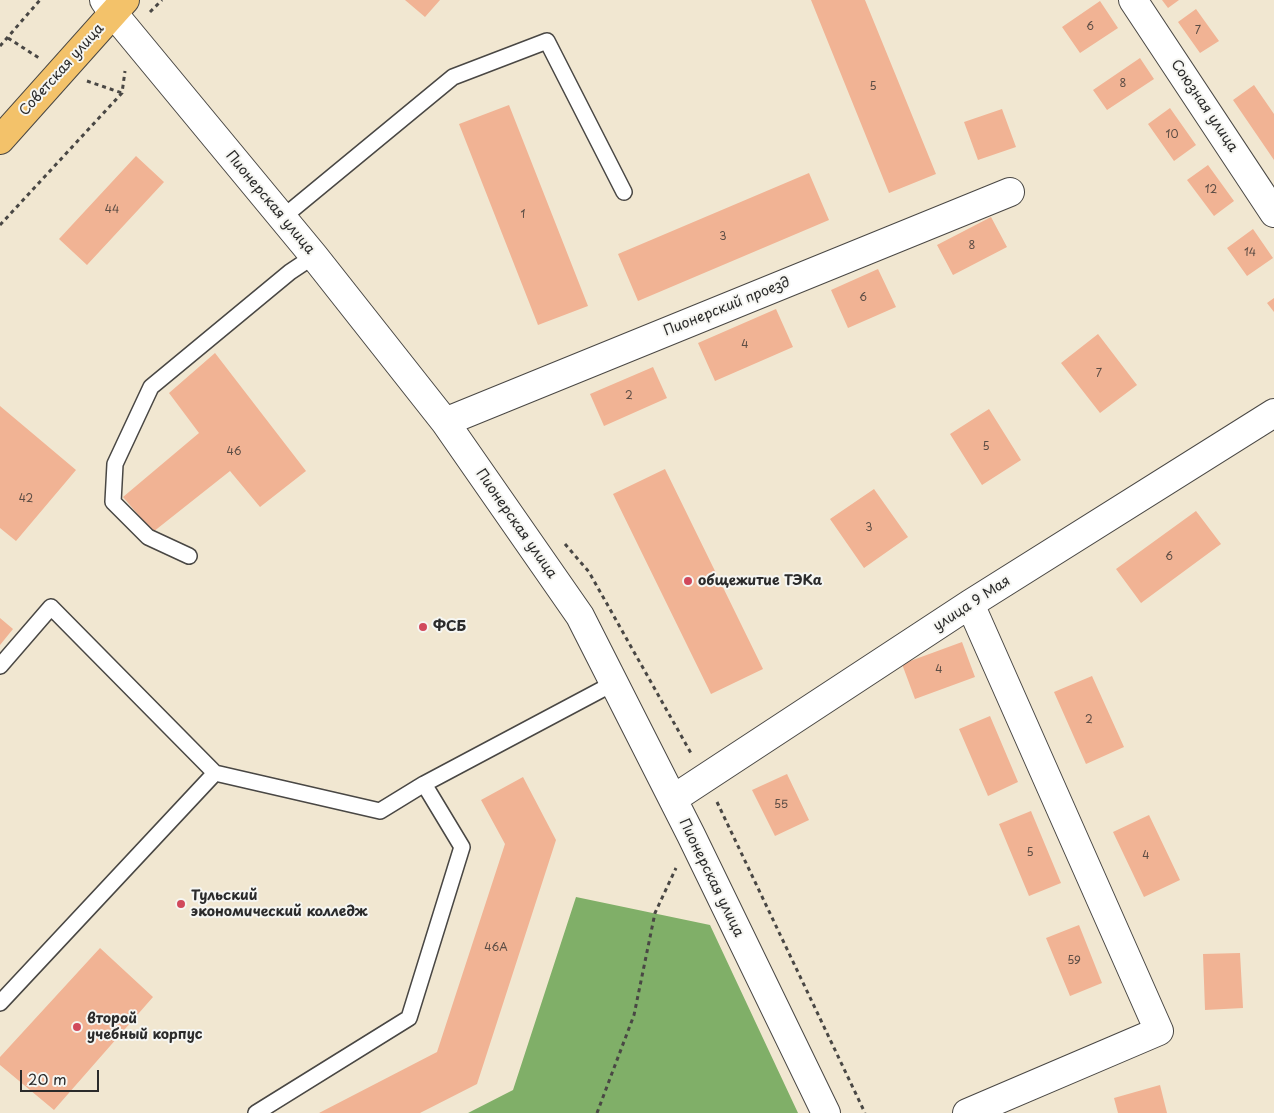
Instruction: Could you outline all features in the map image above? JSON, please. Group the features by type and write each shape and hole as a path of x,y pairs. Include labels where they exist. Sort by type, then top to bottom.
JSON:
{"main road":[{"name":"Советская улица","path":"0,140 60,72 114,4"}],"street":[{"name":"Союзная улица","path":"1133,0 1274,212"},
{"name":"Пионерская улица","path":"114,4 131,35 314,256 445,422 580,616 673,799 826,1113"},
{"name":"Пионерский проезд","path":"445,422 1010,192"},
{"name":"улица 9 Мая","path":"673,799 970,604 1274,413"},
{"path":"967,1113 1159,1031 970,604"}],"lane":[{"path":"282,218 453,77 547,40 624,192"},
{"path":"189,556 148,537 113,502 115,464 151,387 290,272 314,256"},
{"path":"0,666 51,607 215,773 380,810 424,784 614,683"},
{"path":"0,1003 215,773"},
{"path":"256,1113 409,1018 462,848 424,784"}],"path":[{"path":"0,46 40,0"},
{"path":"0,225 122,93 131,35 162,0"},
{"path":"8,38 60,72 122,93"},
{"path":"596,1113 634,1015 655,913 691,836"}],"green space":[{"path":"576,897 710,925 798,1113 468,1113 513,1090"}],"building":[{"path":"405,0 440,0 425,17"},
{"path":"811,0 865,0 936,174 889,193"},
{"path":"1162,0 1179,0 1168,8"},
{"path":"1100,1 1118,28 1080,53 1062,27"},
{"path":"1196,9 1219,41 1200,53 1178,22"},
{"path":"1140,58 1154,79 1107,110 1093,90"},
{"path":"1254,85 1274,114 1274,160 1233,100"},
{"path":"509,105 588,306 538,325 459,124"},
{"path":"1170,108 1196,145 1174,161 1148,124"},
{"path":"1002,109 1016,147 978,160 964,122"},
{"path":"136,156 164,182 87,265 59,239"},
{"path":"1208,165 1234,201 1214,216 1187,180"},
{"path":"809,173 829,220 638,301 618,254"},
{"path":"991,217 1007,247 953,275 937,245"},
{"path":"1253,229 1273,258 1247,276 1227,248"},
{"path":"878,269 896,307 848,328 831,290"},
{"path":"1274,298 1274,312 1267,303"},
{"path":"776,309 793,347 715,381 698,343"},
{"path":"1098,334 1137,385 1100,413 1061,363"},
{"path":"215,353 306,471 260,507 230,471 153,532 123,497 199,433 169,393"},
{"path":"653,367 667,398 604,426 590,394"},
{"path":"0,406 76,470 16,541 0,528"},
{"path":"989,409 1021,460 982,485 950,434"},
{"name":"общежитие ТЭКа","path":"665,469 763,669 711,694 613,494"},
{"path":"874,489 908,537 864,568 830,519"},
{"path":"1196,511 1221,544 1141,603 1116,569"},
{"path":"0,618 13,629 0,645"},
{"path":"962,642 975,677 915,699 902,664"},
{"path":"1092,676 1124,747 1086,764 1054,692"},
{"path":"990,716 1018,782 988,796 959,729"},
{"path":"787,774 809,820 775,836 752,790"},
{"path":"523,777 556,840 477,1084 420,1113 319,1113 437,1052 505,844 481,800"},
{"path":"1031,811 1061,883 1029,896 999,824"},
{"path":"1149,815 1180,880 1144,897 1113,832"},
{"path":"1079,925 1102,983 1070,996 1046,938"},
{"name":"второй учебный корпус","path":"100,948 153,997 54,1110 0,1065 0,1057"},
{"path":"1240,953 1243,1008 1205,1010 1203,954"},
{"path":"1160,1085 1167,1113 1118,1113 1114,1098"}],"place":[{"name":"общежитие ТЭКа","path":"688,581"},
{"name":"ФСБ","path":"423,627"},
{"name":"Тульский экономический колледж","path":"181,904"},
{"name":"второй учебный корпус","path":"77,1027"}]}
